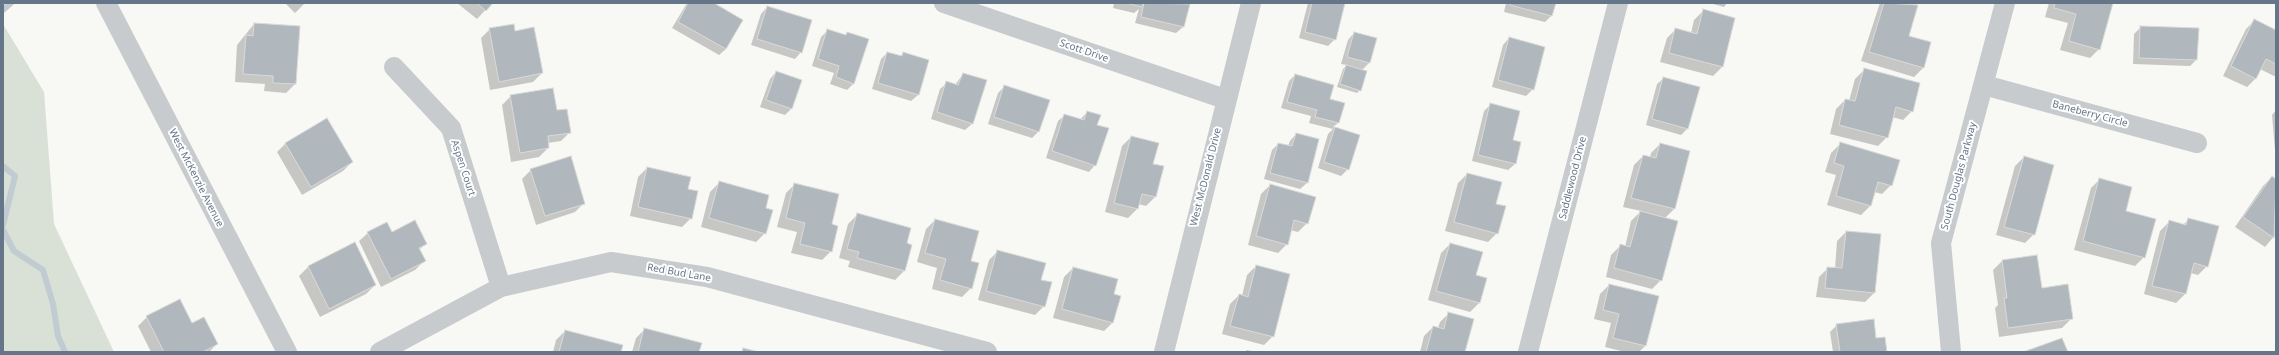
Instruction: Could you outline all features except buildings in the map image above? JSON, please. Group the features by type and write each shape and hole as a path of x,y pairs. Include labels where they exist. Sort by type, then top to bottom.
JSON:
{"street":[{"name":"West McKenzie Avenue","path":"106,3 286,352"},
{"name":"Scott Drive","path":"944,3 1225,99"},
{"name":"West McDonald Drive","path":"1164,352 1225,99 1251,3"},
{"name":"Saddlewood Drive","path":"1528,352 1618,3"},
{"name":"South Douglas Parkway","path":"1950,352 1941,243 2005,3"},
{"name":"Aspen Court","path":"394,67 451,128 501,288"},
{"name":"Baneberry Circle","path":"1984,85 2197,143"},
{"name":"Red Bud Lane","path":"380,352 501,288 611,262 707,277 987,352"}],"shaded area":[{"path":"3,24 44,92 54,224 114,352 3,352"}],"waterway":[{"path":"3,10 11,3"},
{"path":"3,166 15,176 3,225"},
{"path":"3,230 14,251 43,270 53,304 58,336 65,352"}]}
